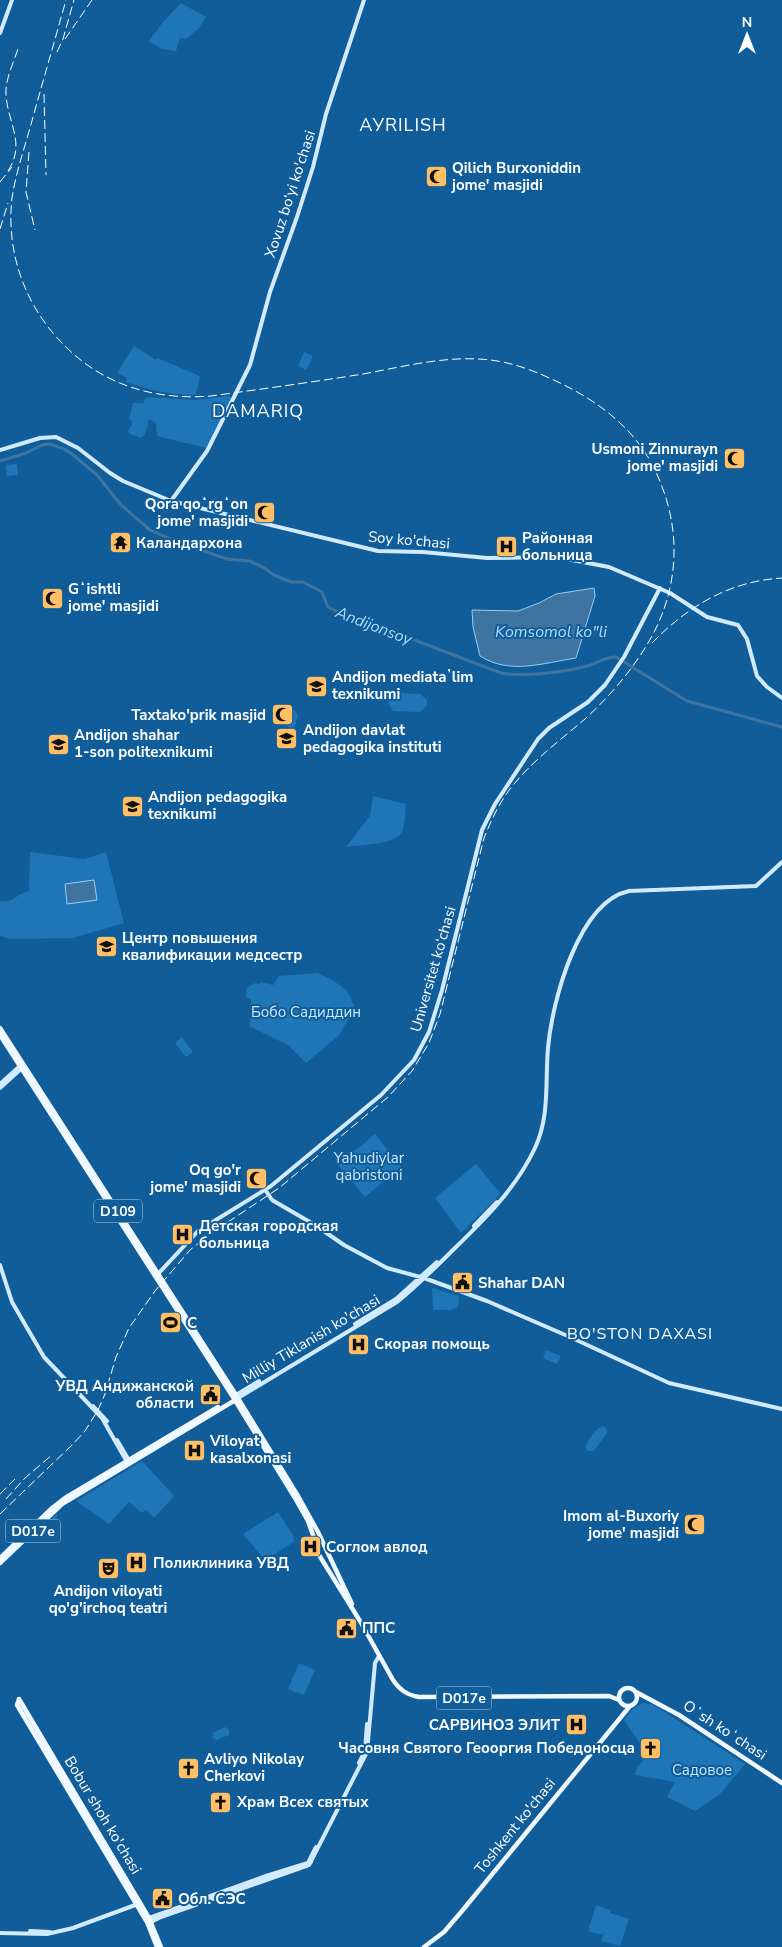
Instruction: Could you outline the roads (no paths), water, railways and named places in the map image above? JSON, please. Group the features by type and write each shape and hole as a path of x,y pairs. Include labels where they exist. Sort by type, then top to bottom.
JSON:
{"main road":[{"path":"0,32 12,0"},
{"name":"Xovuz bo‘yi ko'chasi","path":"172,501 207,451 250,365 270,292 297,217 328,106 364,0"},
{"name":"Soy ko'chasi","path":"0,450 40,438 56,437 78,448 123,481 172,501 378,551 423,552 487,558 562,558 609,567 675,595 696,612 707,617 738,625 747,639 757,676 767,687 782,698"},
{"name":"Universitet kо‘chasi","path":"158,1274 198,1231 266,1191 382,1095 414,1060 431,1026 482,830 495,804 538,739 549,728 588,702 605,685 624,657 660,588"},
{"name":"Milliy Tiklanish ko'chasi","path":"66,1499 396,1302 491,1213 531,1156 544,1126 548,1048 555,1008 567,966 589,921 602,905 618,894 630,891 756,886 782,862"},
{"name":"D109","path":"0,1028 22,1066"},
{"name":"D109","path":"0,1035 158,1274 235,1398"},
{"path":"0,1084 22,1066"},
{"path":"0,1088 22,1066"},
{"path":"266,1191 272,1200 344,1245 387,1268 465,1292 543,1325 664,1381 782,1409"},
{"name":"D109","path":"132,1236 235,1398"},
{"path":"0,1265 12,1302 44,1357 104,1416 128,1461"},
{"name":"D017e","path":"235,1398 318,1532 360,1621"},
{"name":"D017e","path":"297,1497 313,1535 314,1547 399,1689 410,1695 455,1698 609,1696 629,1688 636,1692"},
{"name":"D017e","path":"0,1558 38,1521 66,1499"},
{"name":"D017e","path":"0,1563 66,1499"},
{"path":"150,1920 308,1864 367,1752 375,1663 378,1654"},
{"path":"635,1702 636,1692"},
{"name":"Oʻsh koʻchasi","path":"636,1692 700,1728 782,1783"},
{"path":"620,1693 620,1716"},
{"name":"D017e","path":"609,1696 630,1706"},
{"name":"Bobur shoh ko'chasi","path":"157,1947 138,1904 19,1699 17,1705 138,1904 150,1920 161,1947"},
{"path":"630,1706 642,1699 652,1701"},
{"name":"Toshkent ko'chasi","path":"424,1947 444,1932 462,1911 630,1706"},
{"path":"0,1932 43,1934 73,1928 138,1904"}],"water":[{"name":"Komsomol ko\"li","path":"594,588 595,596 576,658 539,665 515,666 491,662 480,656 473,627 472,610 518,611 556,594"},
{"path":"94,880 97,900 67,904 65,884"}],"waterway":[{"name":"Andijonsoy","path":"0,461 26,453 42,445 50,444 64,449 97,475 121,505 150,530 177,542 227,559 249,561 291,582 303,582 322,592 328,607 336,611 501,673 532,674 556,672 587,666 616,657 687,701 782,727"}],"railway":[{"path":"0,1514 85,1431 105,1394 116,1357 129,1328 155,1291 190,1250 210,1234 279,1188 388,1097 412,1071 429,1043 440,1014 484,838 496,812 506,794 518,779 595,710 638,659 661,618 672,580 674,561 672,522 667,503 661,484 644,450 620,423 591,400 558,382 529,370 489,360 449,360 306,383 193,397 158,394 140,390 107,377 77,357 46,324 24,286 17,265 11,221 12,198 16,178 66,0"},
{"path":"57,52 63,39 74,0"},
{"path":"65,39 92,0"},
{"path":"8,171 16,151 16,142 7,105 6,89 18,49"},
{"path":"44,94 46,175"},
{"path":"29,152 26,192 35,230"},
{"path":"0,182 12,167"},
{"path":"0,229 8,203"},
{"path":"652,643 680,618 711,598 745,584 782,578"},
{"path":"6,1499 25,1478 53,1454"},
{"path":"0,1494 15,1479"}],"place":[{"name":"Qilich Burxoniddin jome' masjidi","path":"436,177"},
{"name":"Usmoni Zinnurayn jome' masjidi","path":"734,458"},
{"name":"Qora qoʻrgʻon jome' masjidi","path":"264,513"},
{"name":"Каландархона","path":"120,543"},
{"name":"Районная больница","path":"506,547"},
{"name":"Gʻishtli jome' masjidi","path":"52,598"},
{"name":"Andijon mediataʼlim texnikumi","path":"316,686"},
{"name":"Taxtako'prik masjid","path":"282,715"},
{"name":"Andijon davlat pedagogika instituti","path":"287,739"},
{"name":"Andijon shahar 1-son politexnikumi","path":"58,744"},
{"name":"Andijon pedagogika texnikumi","path":"132,806"},
{"name":"Центр повышения квалификации медсестр","path":"106,947"},
{"name":"Oq go'r jome' masjidi","path":"257,1179"},
{"name":"Детская городская больница","path":"183,1235"},
{"name":"Shahar DAN","path":"462,1283"},
{"name":"С","path":"171,1323"},
{"name":"Скорая помощь","path":"358,1344"},
{"name":"УВД Андижанской области","path":"210,1395"},
{"name":"Viloyat kasalxonasi","path":"194,1450"},
{"name":"Imom al-Buxoriy jome' masjidi","path":"695,1525"},
{"name":"Соглом авлод","path":"310,1547"},
{"name":"Поликлиника УВД","path":"137,1563"},
{"name":"Andijon viloyati qo'g'irchoq teatri","path":"108,1568"},
{"name":"ППС","path":"346,1628"},
{"name":"САРВИНОЗ ЭЛИТ","path":"576,1725"},
{"name":"Часовня Святого Геооргия Победоносца","path":"651,1748"},
{"name":"Avliyo Nikolay Cherkovi","path":"188,1768"},
{"name":"Храм Всех святых","path":"221,1802"},
{"name":"Обл. СЭС","path":"162,1899"}],"district":[{"name":"АУRILISH","path":"403,125"},
{"name":"DAMARIQ","path":"258,411"},
{"name":"BO'STON DAXASI","path":"640,1333"}],"park label":[{"name":"Бобо Садиддин","path":"306,1012"},
{"name":"Yahudiylar qabristoni","path":"369,1166"},
{"name":"Садовое","path":"702,1770"}]}
